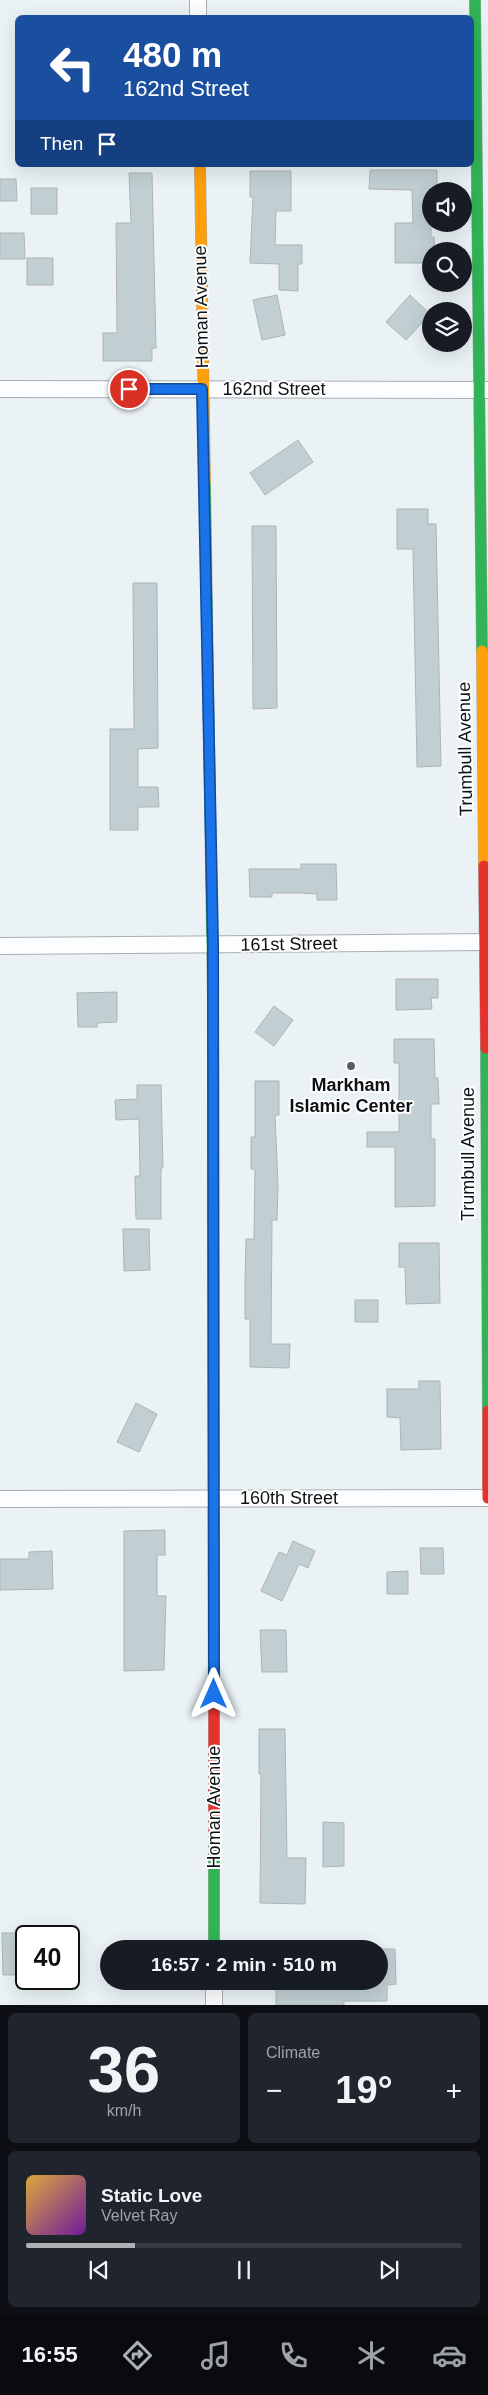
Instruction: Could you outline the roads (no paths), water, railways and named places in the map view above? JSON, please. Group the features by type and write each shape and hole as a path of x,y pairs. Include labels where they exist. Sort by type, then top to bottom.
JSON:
{"street":[{"path":"198,0 198,15"},
{"name":"Trumbull Avenue","path":"475,0 483,390 488,1498"},
{"name":"Homan Avenue","path":"200,167 202,389 213,944 214,1940"},
{"name":"162nd Street","path":"0,389 483,390"},
{"name":"161st Street","path":"0,946 486,942"},
{"name":"160th Street","path":"0,1499 488,1498"},
{"path":"214,1990 214,2005"}],"place":[{"name":"Markham Islamic Center","path":"351,1066"}]}
